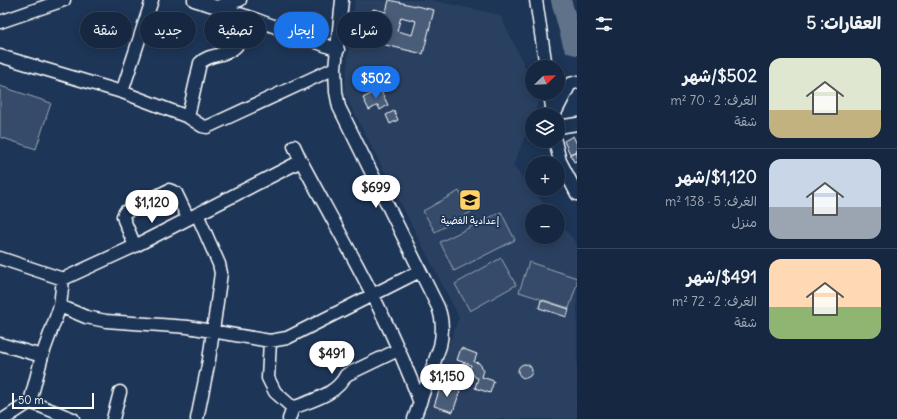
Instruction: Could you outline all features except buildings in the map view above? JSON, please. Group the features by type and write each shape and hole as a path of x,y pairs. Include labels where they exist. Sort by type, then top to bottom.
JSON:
{"street":[{"path":"0,22 64,0"},
{"path":"122,92 152,0"},
{"path":"194,0 232,12"},
{"path":"216,7 240,0"},
{"path":"342,0 335,68 336,92 339,107 441,314 443,334 440,346 414,419"},
{"path":"536,0 545,60"},
{"path":"266,23 338,50"},
{"path":"188,117 200,63 209,56 227,53 234,48"},
{"path":"0,56 122,92 188,117 202,126 207,127 335,68"},
{"path":"557,108 570,84 577,82"},
{"path":"565,127 577,124"},
{"path":"294,146 372,294 411,377 420,404"},
{"path":"557,148 559,157 577,194"},
{"path":"0,258 63,279 135,246 301,161"},
{"path":"135,246 124,220 123,216 125,212 170,190 176,193 193,216 221,270 205,384 197,419"},
{"path":"60,306 86,317 188,327 270,341 287,338 420,271"},
{"path":"4,419 30,402 42,356 60,306 63,279"},
{"path":"270,341 268,378 275,392 291,413 334,390 342,383 346,375 398,350"},
{"path":"0,344 42,356"},
{"path":"113,419 120,392"},
{"path":"30,402 68,418"}],"shaded area":[{"name":"إعدادية الفضية","path":"355,0 431,0 500,15 525,67 525,100 539,100 536,108 525,108 525,136 513,166 525,181 525,196 538,196 544,204 525,204 525,244 565,244 565,229 577,244 577,419 422,419 459,317 344,93 349,48 392,48 392,12 354,12"},
{"path":"0,86 51,103 36,149 0,137"},
{"path":"459,191 471,212 435,232 423,211"},
{"path":"501,212 515,240 454,271 440,242"},
{"path":"501,258 516,285 470,311 455,284"},
{"path":"529,262 577,278 577,284 569,308 519,292"}],"waterway":[{"path":"561,0 573,44 577,45"}],"place":[{"name":"إعدادية الفضية","path":"470,200"}]}
